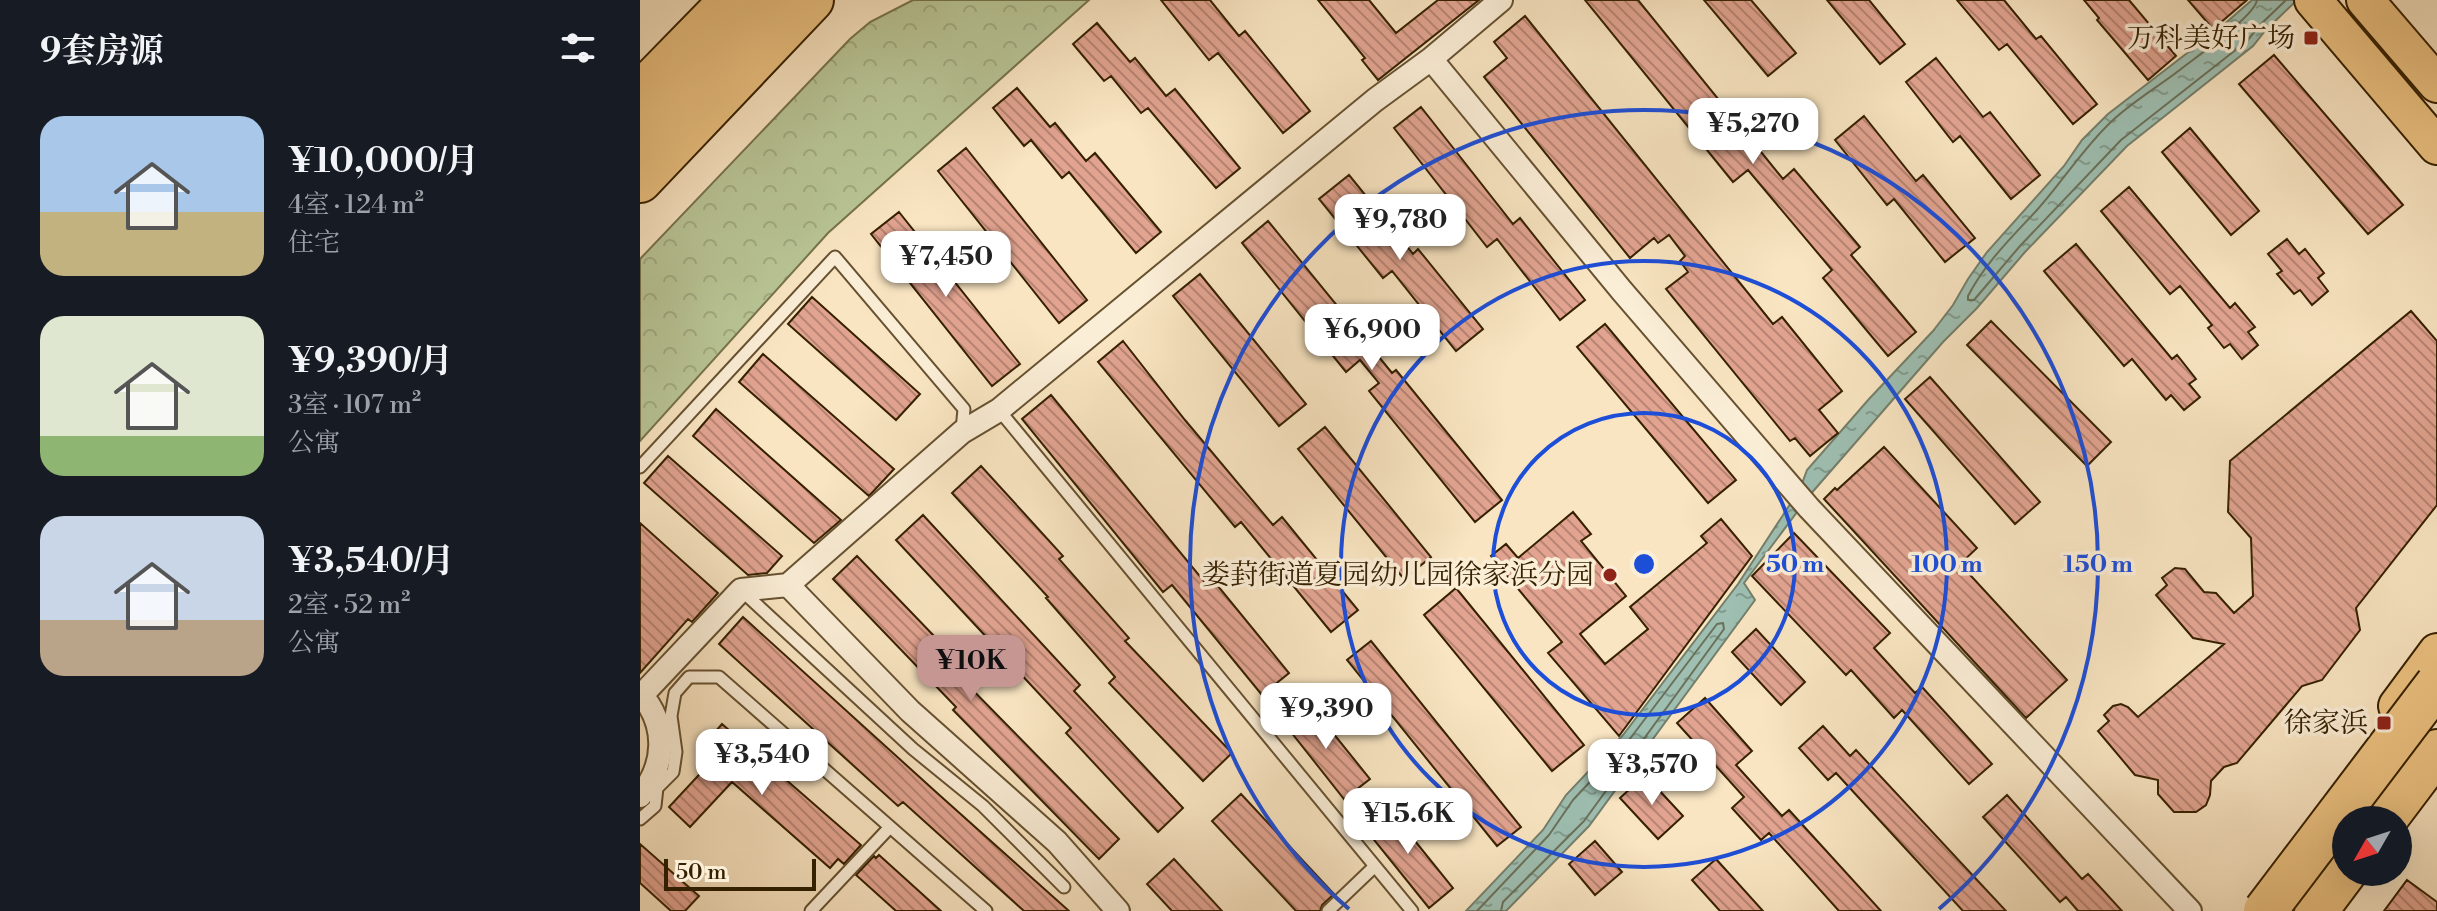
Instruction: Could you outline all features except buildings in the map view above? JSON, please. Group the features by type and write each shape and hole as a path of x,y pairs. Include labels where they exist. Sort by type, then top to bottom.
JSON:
{"highway":[{"path":"640,130 764,0"},
{"path":"640,181 812,0"},
{"path":"2265,911 2437,684"},
{"path":"2396,806 2437,751"},
{"path":"2316,911 2335,886"},
{"path":"2327,911 2339,886"}],"main road":[{"path":"640,89 727,0"},
{"path":"640,194 833,0"},
{"path":"2313,0 2437,146"},
{"path":"2365,0 2437,84"},
{"path":"2244,911 2437,652"},
{"path":"2412,809 2437,776"},
{"path":"2339,784 2367,806"},
{"path":"2335,911 2354,886"}],"street":[{"path":"649,789 660,761 661,738 655,715 641,694 667,686 741,590 788,585 962,432 999,410 1501,0"},
{"path":"1431,59 1622,291 1801,500 2190,911"},
{"path":"788,585 910,711 1057,842 1118,911"}],"lane":[{"path":"640,467 835,257 964,409 962,432"},
{"path":"999,410 1412,911"},
{"path":"741,590 913,749 983,806 1064,887"},
{"path":"640,819 655,806 649,789 673,772 676,752 667,686 689,677 719,677 986,911"},
{"path":"811,911 890,827"},
{"path":"1328,911 1375,866"}],"green space":[{"path":"913,0 1089,0 828,233 640,441 640,259 850,39 870,22"}],"water":[{"path":"2252,0 2297,0 2253,46 2127,146 1943,342 1809,496 1744,583 1755,600 1589,826 1506,911 1466,911 1543,830 1566,795 1623,735 1738,584 1800,489 1807,470 1933,331 1987,252 2064,166 2082,140 2108,114"}],"place":[{"name":"万科美好广场","path":"2311,38"},
{"name":"娄葑街道夏园幼儿园徐家浜分园","path":"1610,575"},
{"name":"徐家浜","path":"2384,723"}]}
